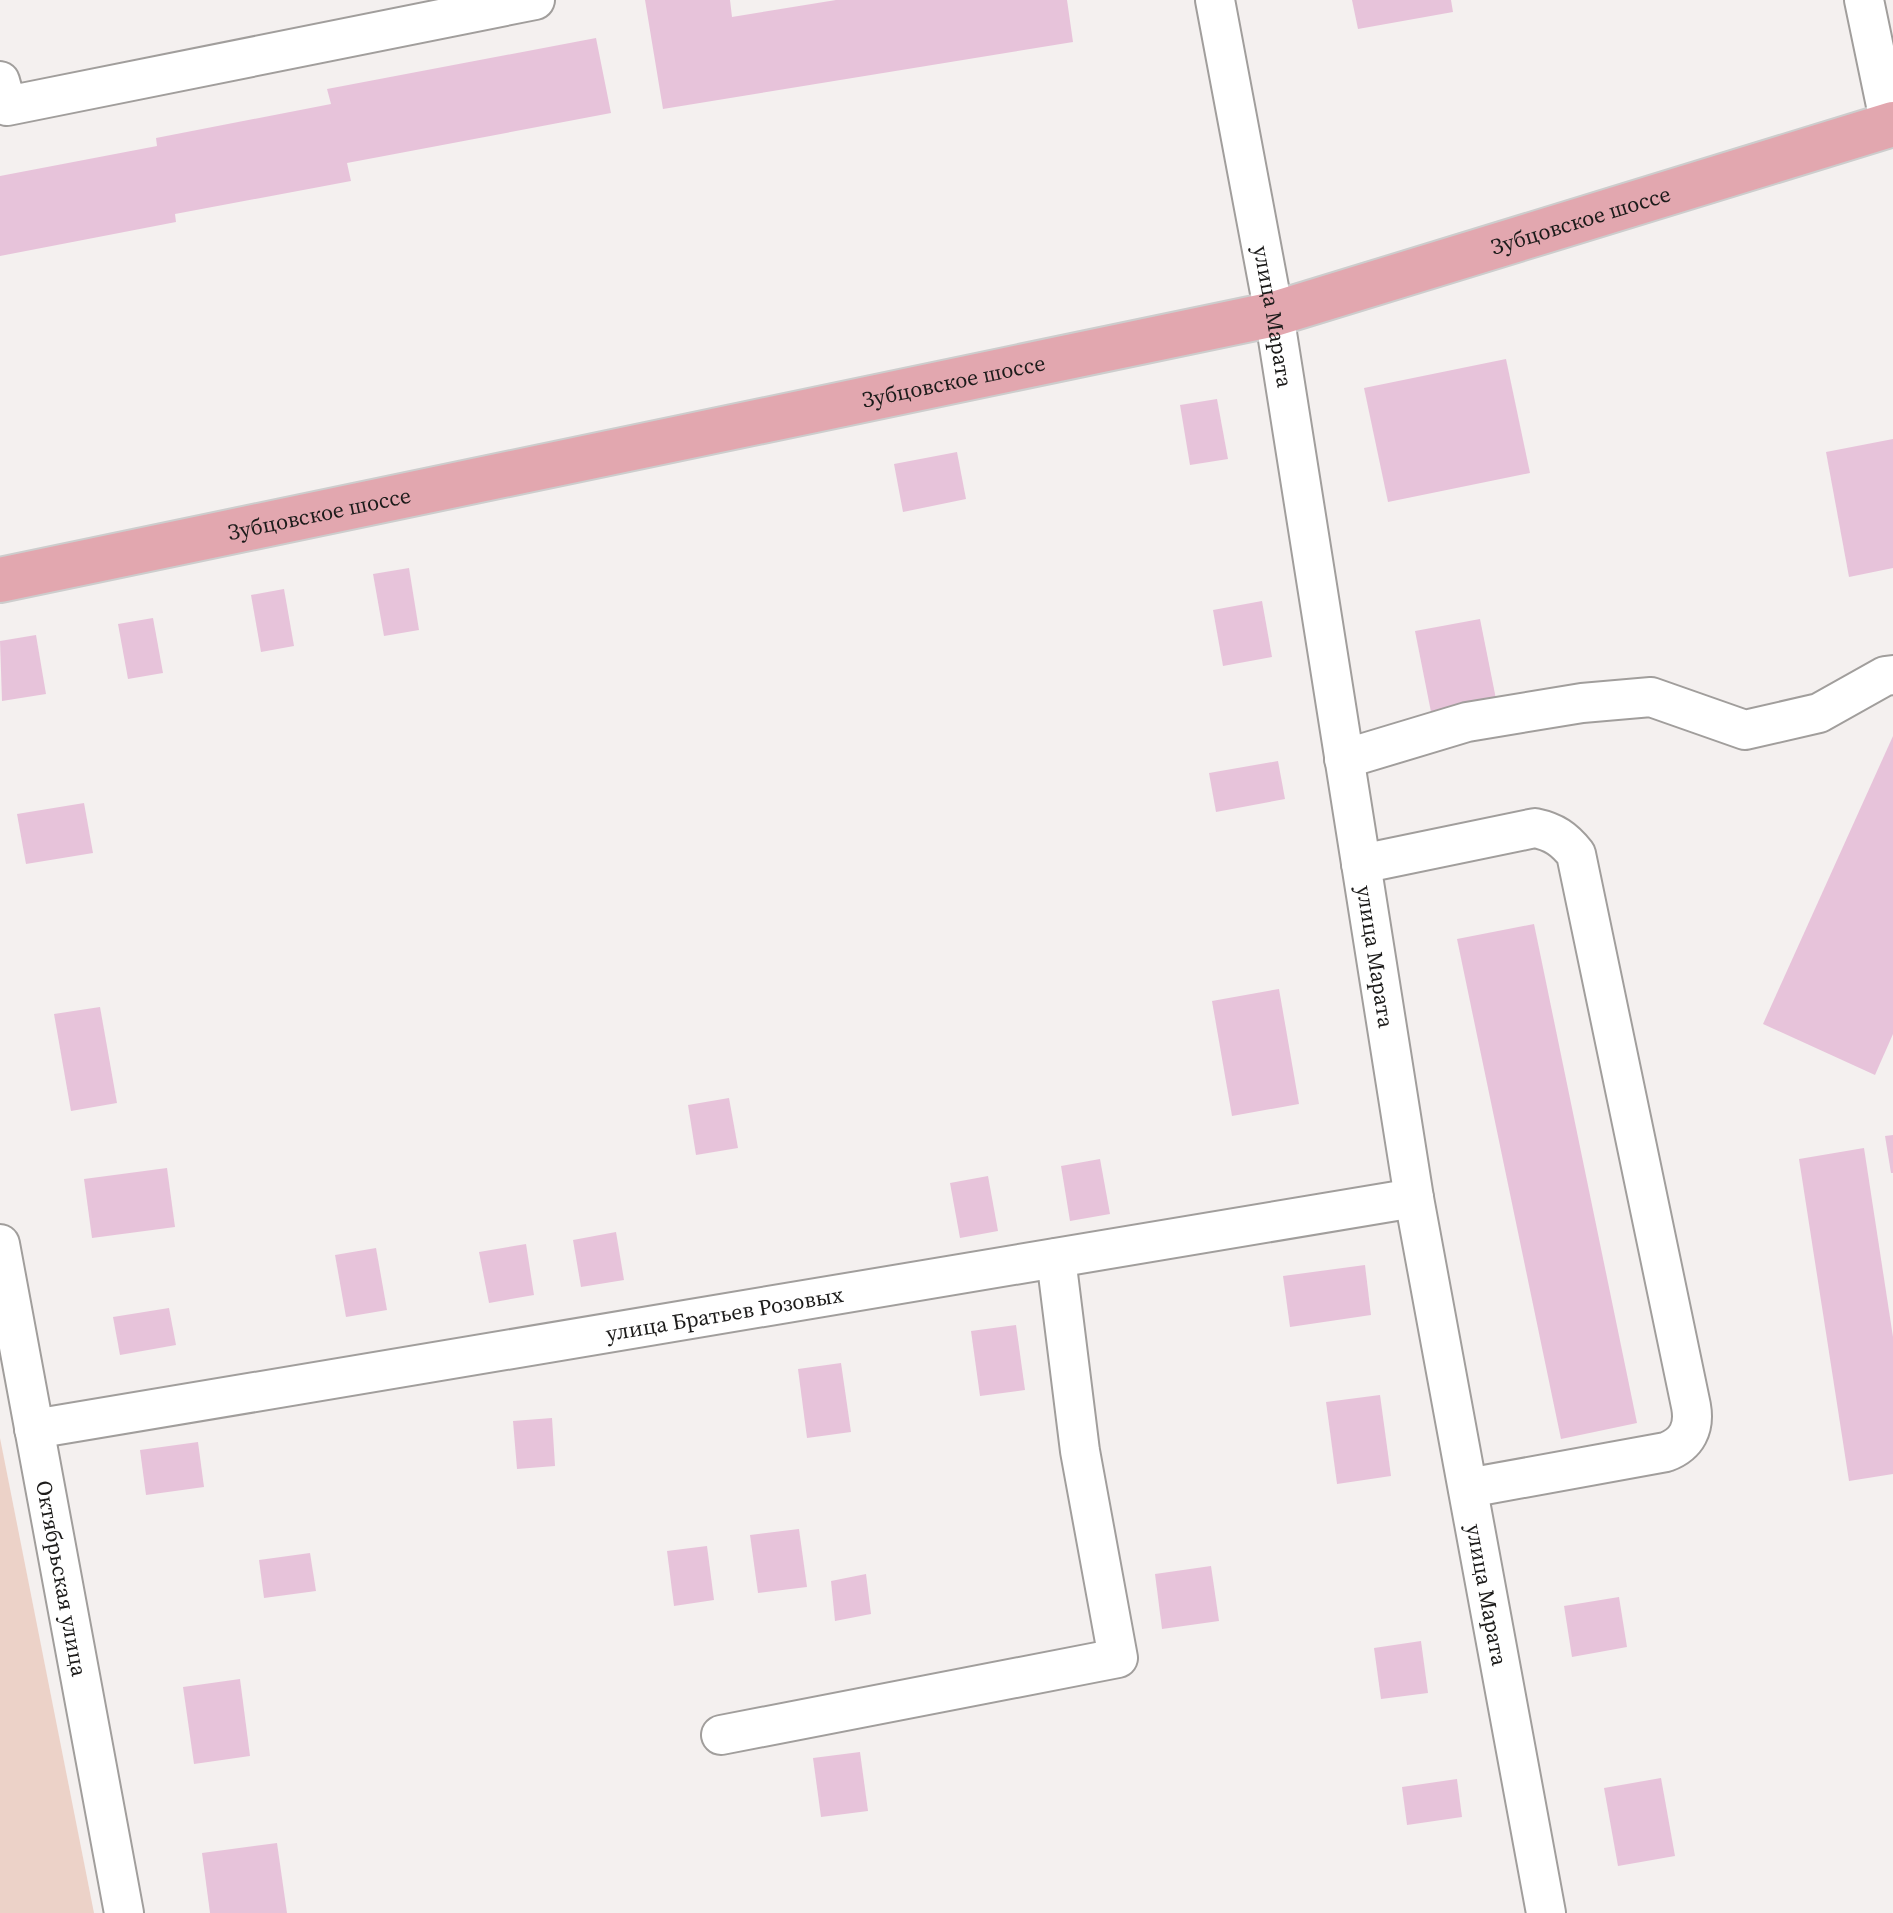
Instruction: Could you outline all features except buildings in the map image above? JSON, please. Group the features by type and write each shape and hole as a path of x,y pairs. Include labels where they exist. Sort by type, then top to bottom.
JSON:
{"main road":[{"name":"Зубцовское шоссе","path":"0,580 1274,314 1891,125"}],"street":[{"path":"0,81 7,106 535,0"},
{"name":"улица Марата","path":"1215,0 1274,314 1414,1198 1546,1913"},
{"path":"1864,0 1891,125"},
{"path":"1344,759 1467,722 1582,703 1651,697 1745,730 1819,713 1885,676 1893,675"},
{"path":"1361,864 1535,828 1557,835 1576,854 1691,1406 1690,1431 1681,1445 1666,1452 1468,1488"},
{"name":"улица Братьев Розовых","path":"34,1429 1414,1198"},
{"name":"Октябрьская улица","path":"0,1244 124,1913"},
{"path":"721,1735 1118,1658 1080,1451 1056,1258"}],"shaded area":[{"path":"0,1438 94,1913 0,1913"}]}
